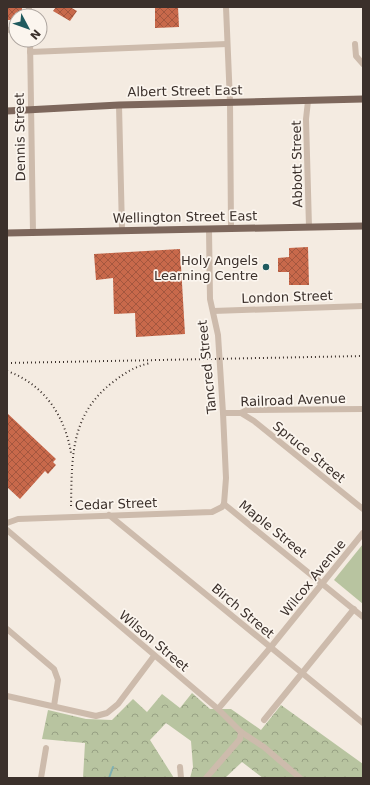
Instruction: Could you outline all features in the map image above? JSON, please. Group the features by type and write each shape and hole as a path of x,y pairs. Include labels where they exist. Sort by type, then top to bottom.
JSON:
{"main road":[{"name":"Albert Street East","path":"7,111 119,105 363,99"},
{"name":"Wellington Street East","path":"7,233 363,226"}],"street":[{"path":"226,7 230,102 231,228"},
{"path":"30,52 227,44"},
{"path":"355,44 356,56 363,64"},
{"name":"Dennis Street","path":"30,48 33,233"},
{"name":"Abbott Street","path":"308,101 306,119 308,227"},
{"path":"119,105 122,230"},
{"name":"Tancred Street","path":"209,229 210,299 218,335 223,413 226,478 224,504"},
{"name":"London Street","path":"213,310 363,306"},
{"name":"Railroad Avenue","path":"223,413 241,413 247,410 363,409"},
{"name":"Spruce Street","path":"241,413 254,421 363,509"},
{"name":"Cedar Street","path":"7,523 18,519 212,512 222,507 224,504"},
{"name":"Maple Street","path":"224,504 363,617"},
{"name":"Birch Street","path":"109,515 363,723"},
{"name":"Wilson Street","path":"7,530 218,709 241,732 264,747 300,778"},
{"name":"Wilcox Avenue","path":"218,709 270,648 363,533"},
{"path":"264,720 354,609"},
{"path":"7,629 54,669 58,680 54,706"},
{"path":"7,696 96,716 107,713 118,704 154,656"},
{"path":"206,778 240,739 241,732"},
{"path":"41,778 46,748"},
{"path":"180,767 181,778"}],"green space":[{"path":"363,544 363,604 334,580"},
{"path":"192,693 210,709 231,709 261,730 281,705 363,764 363,778 263,778 242,762 225,778 190,778 193,767 191,741 166,723 150,740 174,778 83,778 85,743 42,739 48,710 86,719 112,720 133,699 147,712 162,694 180,708"}],"building":[{"path":"7,7 22,7 8,8 8,20"},
{"path":"56,7 70,7 77,11 70,21 53,11"},
{"path":"155,7 178,7 179,27 155,28"},
{"path":"308,247 309,285 289,285 289,272 278,272 278,258 289,257 289,248"},
{"path":"180,249 185,334 136,337 135,313 114,314 113,278 96,280 94,254"},
{"path":"7,413 56,459 53,462 56,465 48,474 45,471 20,499 7,487"}],"waterway":[{"path":"109,778 113,767"}],"railway":[{"path":"7,363 363,356"},
{"path":"71,506 73,454 76,438 88,408 99,395 118,378 135,368 150,363"},
{"path":"7,371 32,384 51,403 64,426 71,453"}],"place":[{"name":"Holy Angels Learning Centre","path":"266,267"}]}
